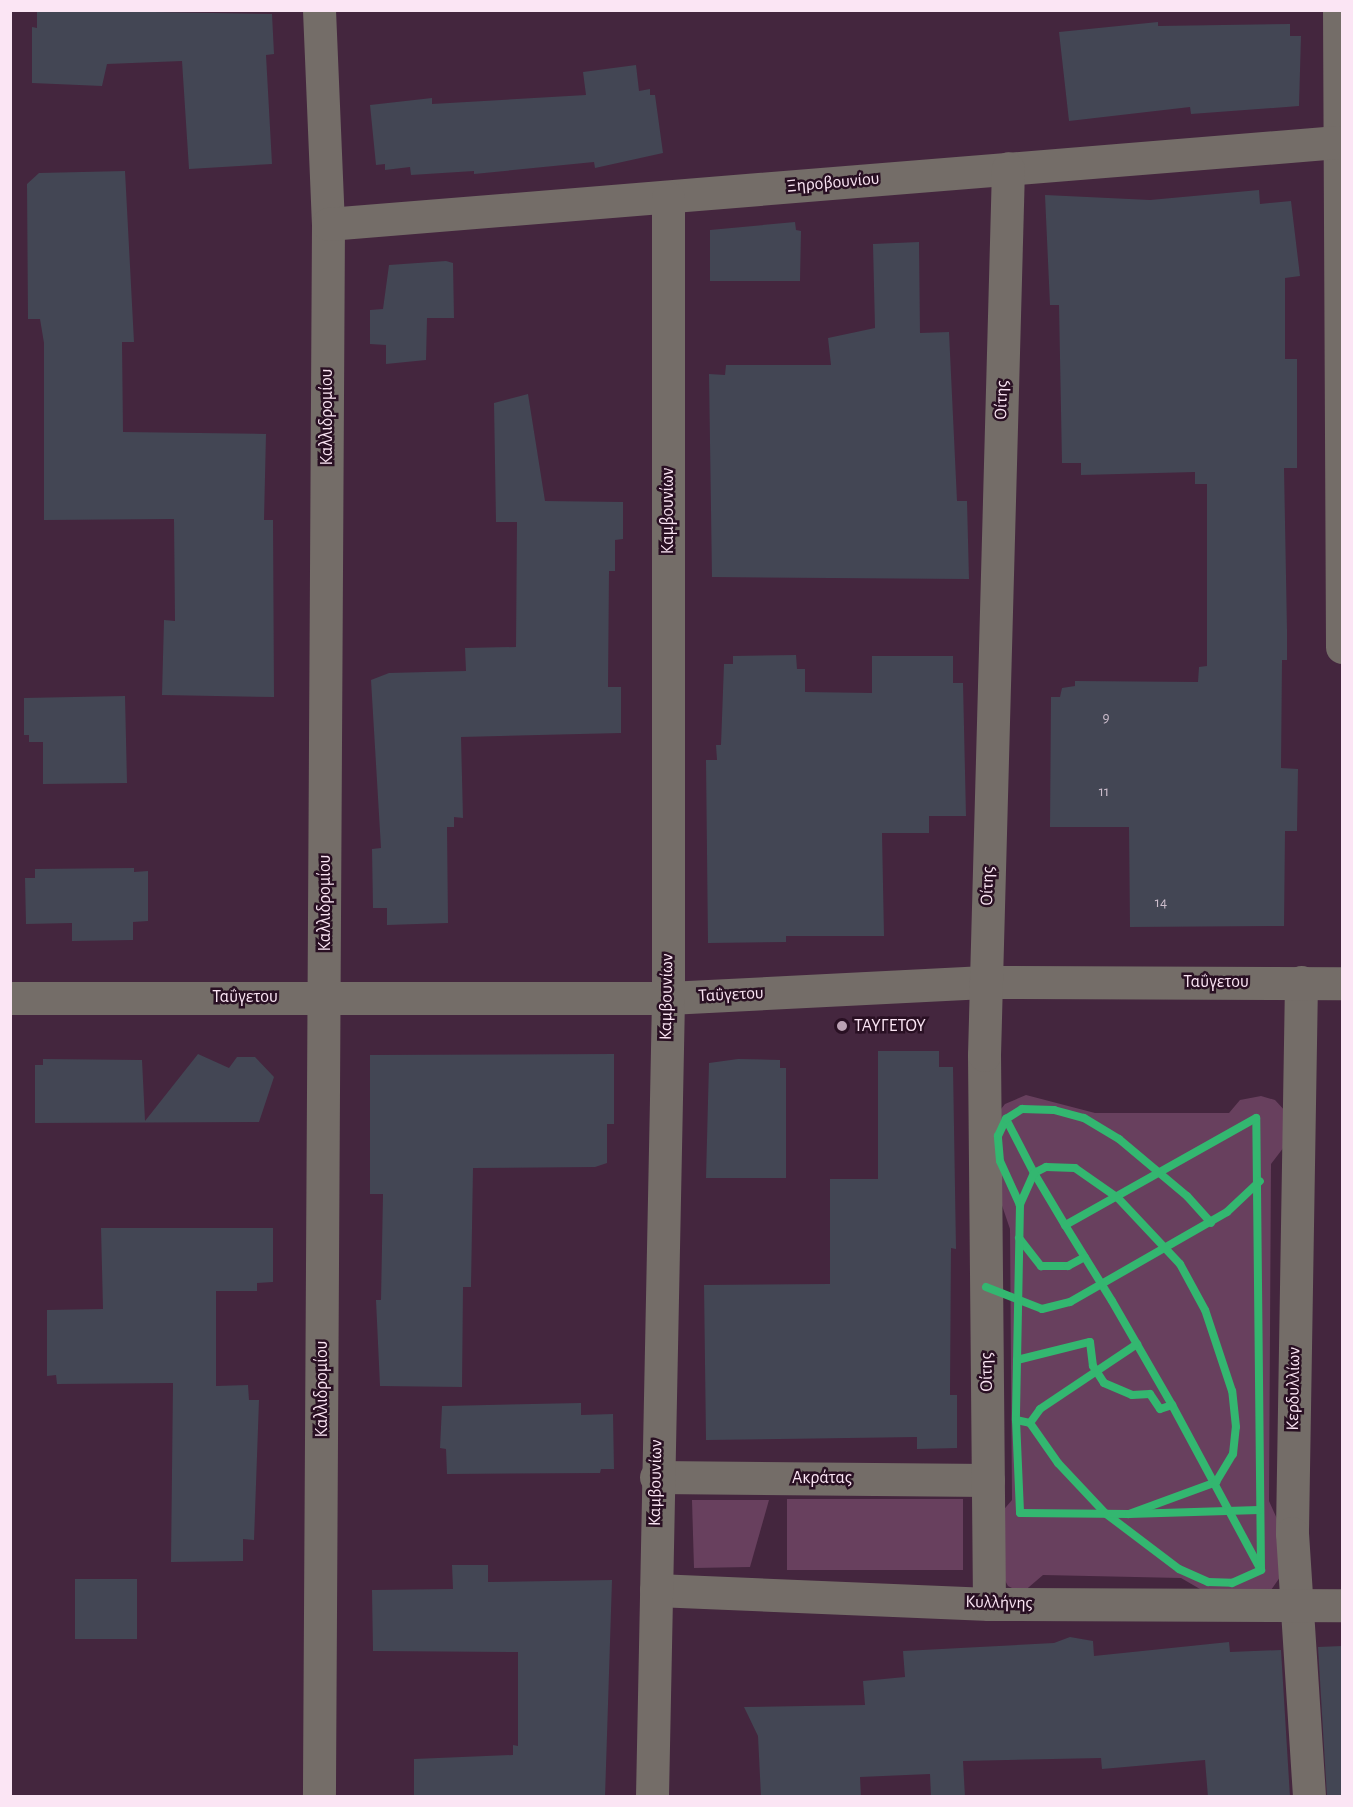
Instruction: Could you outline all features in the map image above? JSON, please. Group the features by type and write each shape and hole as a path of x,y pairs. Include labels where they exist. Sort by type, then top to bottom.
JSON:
{"street":[{"name":"Καλλιδρομίου","path":"319,10 328,224 319,1797"},
{"path":"1339,10 1342,646"},
{"name":"Ξηροβουνίου","path":"328,224 1338,142"},
{"name":"Οίτης","path":"989,1604 985,982 1008,168"},
{"name":"Καμβουνίων","path":"652,1797 656,1477 668,998 668,198"},
{"name":"Ταΰγετου","path":"10,998 325,996 668,998 985,982 1342,983"},
{"name":"Κερδυλλίων","path":"1302,982 1293,1608 1309,1797"},
{"name":"Ακράτας","path":"656,1477 988,1480"},
{"name":"Κυλλήνης","path":"656,1590 989,1604 1293,1608 1342,1605"}],"shaded area":[{"path":"1026,1095 1095,1113 1229,1113 1240,1100 1261,1096 1275,1100 1287,1113 1287,1143 1271,1164 1269,1501 1278,1521 1285,1570 1269,1593 1200,1589 1181,1578 1043,1575 1022,1593 1008,1586 997,1566 1000,1514 1012,1500 1010,1229 994,1182 993,1119 1005,1104"},
{"path":"787,1499 963,1499 963,1570 787,1570"},
{"path":"692,1500 769,1500 750,1567 694,1568"}],"building":[{"path":"37,10 272,14 274,54 266,55 272,164 189,169 182,61 107,64 102,86 32,83 32,27 37,28"},
{"path":"1158,22 1158,26 1290,24 1290,36 1301,36 1299,106 1191,114 1190,107 1069,121 1059,32"},
{"path":"636,65 639,91 650,89 650,95 655,95 663,153 595,168 594,162 474,174 474,171 411,175 410,167 385,170 385,164 376,165 370,105 432,98 432,104 586,95 583,72"},
{"path":"125,171 134,342 122,342 123,432 266,434 264,520 273,520 274,697 162,695 164,620 175,621 174,519 44,520 44,343 40,319 28,319 27,184 39,173"},
{"path":"1259,190 1260,204 1291,201 1300,276 1285,278 1285,359 1297,359 1297,468 1284,468 1287,660 1282,660 1281,768 1298,769 1297,831 1285,831 1284,926 1130,927 1129,827 1050,827 1051,697 1060,697 1062,688 1075,686 1075,681 1198,682 1199,667 1207,666 1207,484 1195,484 1195,472 1081,475 1081,463 1062,463 1059,305 1050,305 1045,195 1150,200"},
{"path":"795,222 796,230 801,231 800,281 710,281 710,230"},
{"path":"919,242 920,333 949,332 957,501 967,501 969,579 712,577 709,374 725,375 726,365 831,365 828,338 875,328 873,244"},
{"path":"446,261 453,263 454,318 427,318 426,360 386,364 386,345 370,344 370,310 383,309 389,265"},
{"path":"528,394 545,501 623,502 623,539 615,540 615,571 609,571 608,687 621,687 621,733 461,737 463,818 454,817 454,827 447,827 448,923 387,925 387,908 373,908 372,849 381,848 371,680 389,673 466,671 465,648 516,647 517,522 496,522 494,403"},
{"path":"796,655 797,669 805,669 805,692 872,693 872,656 953,656 953,683 963,683 966,816 929,816 929,833 882,833 884,936 786,936 786,942 708,943 706,760 717,760 716,745 721,745 724,664 733,664 733,656"},
{"path":"125,696 127,783 43,784 43,742 29,742 29,735 24,735 24,698"},
{"path":"134,868 134,872 148,871 148,921 133,922 133,940 72,941 72,923 26,924 25,878 35,878 35,869"},
{"path":"878,1051 939,1051 939,1067 953,1067 956,1249 951,1248 950,1395 957,1395 957,1448 917,1449 917,1437 706,1440 704,1285 830,1284 830,1179 878,1179"},
{"path":"198,1054 229,1068 237,1057 255,1057 274,1077 259,1122 35,1123 35,1065 43,1065 43,1059 142,1060 145,1121"},
{"path":"614,1054 614,1124 607,1124 607,1163 595,1167 473,1168 471,1287 463,1287 462,1387 380,1386 376,1300 381,1300 383,1194 370,1194 370,1055"},
{"path":"738,1059 780,1060 780,1068 786,1068 786,1178 706,1178 709,1063"},
{"path":"101,1228 273,1228 273,1282 257,1283 257,1291 216,1291 216,1386 248,1385 249,1400 259,1400 254,1540 243,1539 243,1561 171,1562 173,1383 57,1384 56,1375 47,1376 47,1310 103,1309"},
{"path":"581,1403 581,1415 613,1414 614,1469 601,1469 600,1473 447,1474 446,1449 440,1448 442,1406"},
{"path":"452,1565 488,1565 488,1582 612,1580 605,1797 414,1797 414,1759 513,1755 513,1745 518,1746 518,1652 373,1651 372,1590 453,1589"},
{"path":"75,1579 137,1579 137,1639 75,1639"},
{"path":"1070,1637 1093,1641 1094,1656 1229,1642 1230,1652 1281,1650 1290,1797 1208,1797 1205,1760 1102,1769 1101,1758 963,1761 965,1797 931,1797 930,1774 860,1777 861,1797 761,1797 758,1736 744,1707 865,1705 863,1681 905,1677 903,1651 1054,1643"},
{"path":"1342,1646 1342,1797 1327,1797 1318,1647"}],"cycle path":[{"path":"1020,1205 1000,1161 998,1136 1006,1119 1022,1109 1054,1110 1084,1118 1119,1139 1187,1196 1211,1223"},
{"path":"1006,1119 1034,1173 1172,1405 1261,1570 1256,1118 1065,1225"},
{"path":"1129,1514 1216,1482 1233,1454 1236,1427 1232,1391 1205,1310 1180,1264 1118,1198 1075,1168 1046,1167 1034,1173 1020,1205 1016,1420 1020,1513 1129,1514 1259,1510"},
{"path":"986,1287 1042,1309 1070,1302 1227,1212 1260,1181"},
{"path":"1019,1238 1041,1266 1068,1266 1085,1257"},
{"path":"1017,1360 1090,1342 1093,1366 1104,1383 1132,1395 1150,1394 1160,1409 1172,1405"},
{"path":"1030,1423 1040,1409 1137,1344"},
{"path":"1016,1420 1030,1423 1058,1463 1105,1513 1179,1569 1208,1582 1232,1583 1261,1570"}],"place":[{"name":"ΤΑΥΓΕΤΟΥ","path":"842,1026"}]}
